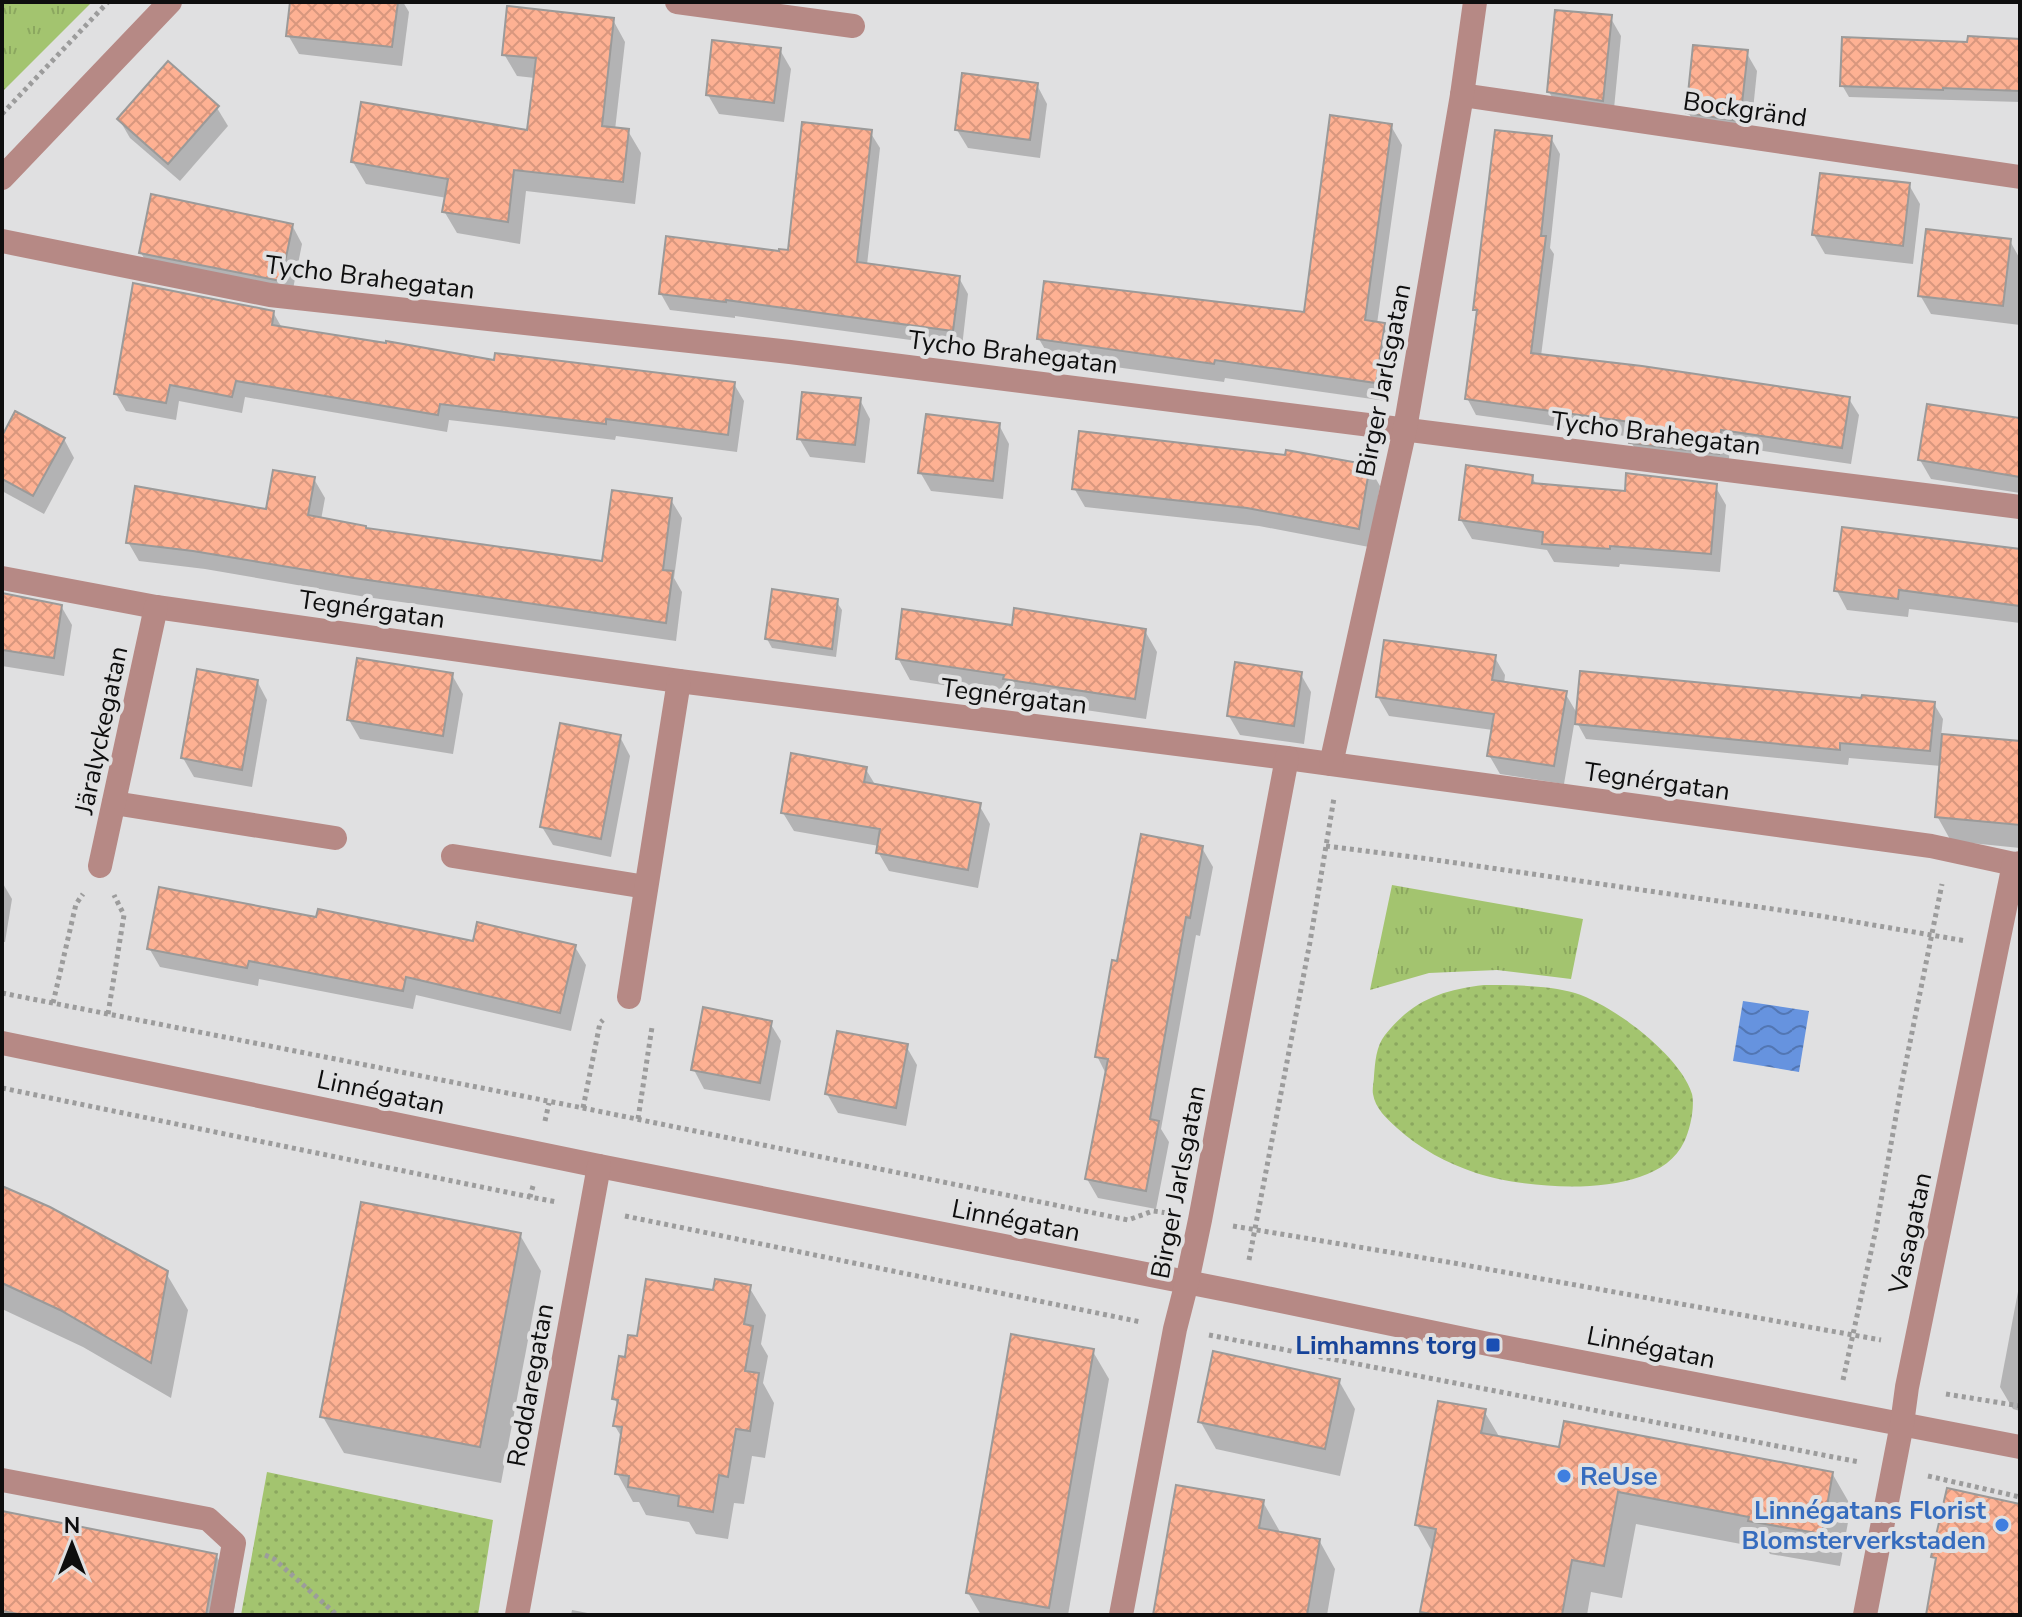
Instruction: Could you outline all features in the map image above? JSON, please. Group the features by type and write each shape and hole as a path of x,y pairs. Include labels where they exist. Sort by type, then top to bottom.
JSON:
{"street":[{"path":"2,178 170,2"},
{"path":"677,2 853,26"},
{"name":"Birger Jarlsgatan","path":"1336,765 1405,429 1475,2"},
{"name":"Bockgränd","path":"1462,95 2020,177"},
{"name":"Tycho Brahegatan","path":"2,241 270,295 790,352 2020,507"},
{"name":"Tegnérgatan","path":"2,578 156,607 679,681 1287,758 1948,850 2017,863"},
{"name":"Järalyckegatan","path":"100,866 156,607"},
{"path":"629,997 679,681"},
{"name":"Birger Jarlsgatan","path":"1121,1615 1287,758"},
{"path":"114,803 335,838"},
{"path":"453,856 646,887"},
{"name":"Vasagatan","path":"1865,1615 1915,1345 2017,863"},
{"name":"Linnégatan","path":"2,1043 1493,1345 2020,1447"},
{"name":"Roddaregatan","path":"517,1615 599,1166"},
{"path":"2,1480 208,1519 234,1543 221,1615"}],"path":[{"path":"2,114 108,2"},
{"path":"1251,1248 1307,957 1336,765"},
{"path":"1326,846 1821,916 1997,946"},
{"path":"1847,1362 1876,1229 1948,850"},
{"path":"53,1003 76,904 100,866"},
{"path":"100,866 124,915 108,1014"},
{"path":"2,993 1128,1220 1153,1211 1171,1214"},
{"path":"583,1108 600,1023 629,997 652,1027 638,1119"},
{"path":"2,1088 1175,1329 1893,1469 2020,1497"},
{"path":"530,1197 549,1103"},
{"path":"1237,1227 1915,1345"},
{"path":"1907,1387 2020,1406"},
{"path":"234,1543 274,1559 337,1615"}],"green space":[{"path":"2,2 92,2 2,92"},
{"path":"1392,885 1583,919 1571,979 1497,970 1429,973 1370,990"},
{"path":"1484,985 1542,987 1575,993 1608,1008 1660,1048 1685,1079 1693,1099 1686,1137 1669,1161 1647,1174 1620,1182 1589,1186 1527,1184 1455,1165 1424,1149 1393,1125 1379,1109 1373,1094 1376,1060 1382,1039 1395,1023 1428,999 1454,990"},
{"path":"267,1472 493,1520 478,1615 241,1615"}],"water":[{"path":"1743,1001 1809,1011 1799,1072 1733,1061"}],"building":[{"path":"290,2 398,2 392,47 286,36"},
{"path":"507,6 614,18 602,126 629,129 623,182 514,170 508,222 442,212 448,179 351,162 361,102 527,130 536,58 502,55"},
{"path":"1555,10 1612,15 1603,101 1547,92"},
{"path":"1968,36 2020,39 2020,91 1840,86 1842,37 1967,42"},
{"path":"712,40 781,48 774,103 706,95"},
{"path":"1693,45 1748,50 1740,121 1686,113"},
{"path":"168,61 219,106 168,164 117,119"},
{"path":"962,73 1038,83 1030,140 955,130"},
{"path":"1330,115 1392,124 1365,320 1385,323 1376,383 1037,339 1044,281 1304,312"},
{"path":"802,122 872,130 857,262 960,276 953,331 726,300 659,294 666,236 788,250"},
{"path":"1495,130 1552,136 1541,236 1546,236 1531,353 1850,397 1842,448 1721,430 1719,454 1629,443 1631,422 1465,399"},
{"path":"1820,173 1910,183 1903,246 1812,235"},
{"path":"151,194 293,224 281,281 139,253"},
{"path":"1926,229 2011,239 2003,306 1918,296"},
{"path":"133,283 274,311 272,325 494,360 495,353 735,382 728,435 606,419 606,424 440,404 438,415 236,381 232,397 170,385 166,403 114,394"},
{"path":"802,392 861,398 855,445 797,439"},
{"path":"1927,404 2020,418 2020,477 1918,460"},
{"path":"15,411 65,438 33,496 2,479 2,436"},
{"path":"926,414 1000,423 993,481 918,473"},
{"path":"1079,431 1285,455 1286,450 1370,465 1359,529 1247,508 1072,489"},
{"path":"1466,465 1533,475 1532,483 1625,491 1626,473 1717,484 1711,554 1542,544 1543,532 1459,520"},
{"path":"273,470 315,477 308,515 366,528 602,561 612,490 672,498 663,570 673,571 666,623 126,543 135,486 266,509"},
{"path":"1842,527 2020,549 2020,606 1899,590 1898,599 1834,591"},
{"path":"772,589 838,599 832,649 765,639"},
{"path":"2,593 62,605 54,658 2,650"},
{"path":"1014,608 1146,629 1135,699 896,659 902,609 1012,625"},
{"path":"1384,640 1496,655 1492,680 1567,691 1554,766 1487,756 1494,714 1376,697"},
{"path":"357,658 453,673 443,736 347,720"},
{"path":"1235,662 1302,672 1294,726 1227,716"},
{"path":"197,669 258,680 242,770 181,758"},
{"path":"1580,671 1861,698 1862,695 1935,702 1930,751 1840,743 1840,750 1575,724"},
{"path":"560,723 621,735 601,839 540,827"},
{"path":"1942,734 2020,741 2020,825 1935,817"},
{"path":"791,753 867,767 864,782 981,803 968,870 876,853 880,829 781,813"},
{"path":"1141,834 1203,846 1190,918 1186,917 1150,1119 1159,1121 1146,1191 1085,1179 1108,1059 1095,1057 1112,960 1117,961"},
{"path":"159,887 316,917 318,909 473,941 477,922 576,945 560,1013 406,977 403,991 249,961 247,968 147,949"},
{"path":"703,1007 772,1021 760,1083 691,1070"},
{"path":"837,1031 908,1044 896,1108 825,1094"},
{"path":"2,1186 50,1207 168,1271 151,1363 60,1310 2,1283"},
{"path":"361,1202 521,1233 480,1447 320,1417"},
{"path":"646,1279 713,1290 715,1279 751,1285 744,1324 753,1326 745,1371 759,1373 750,1431 736,1429 728,1477 719,1475 713,1512 678,1506 679,1496 628,1487 629,1476 615,1474 622,1427 613,1426 618,1400 612,1399 619,1356 625,1357 628,1335 637,1336"},
{"path":"1011,1334 1094,1349 1049,1608 966,1593"},
{"path":"1213,1351 1340,1379 1325,1449 1198,1422"},
{"path":"1438,1401 1486,1409 1481,1433 1559,1447 1564,1421 1833,1472 1822,1534 1618,1492 1604,1566 1572,1560 1562,1615 1438,1615 1420,1612 1436,1529 1415,1525"},
{"path":"1176,1485 1264,1500 1259,1528 1320,1539 1307,1615 1153,1615"},
{"path":"1947,1488 2020,1504 2020,1615 1926,1615 1936,1558 1931,1557"},
{"path":"2,1511 217,1554 206,1615 24,1615 2,1611"}],"place":[{"name":"Limhamns torg","path":"1493,1345"},
{"name":"ReUse","path":"1564,1476"},
{"name":"Linnégatans Florist Blomsterverkstaden","path":"2002,1525"}]}
